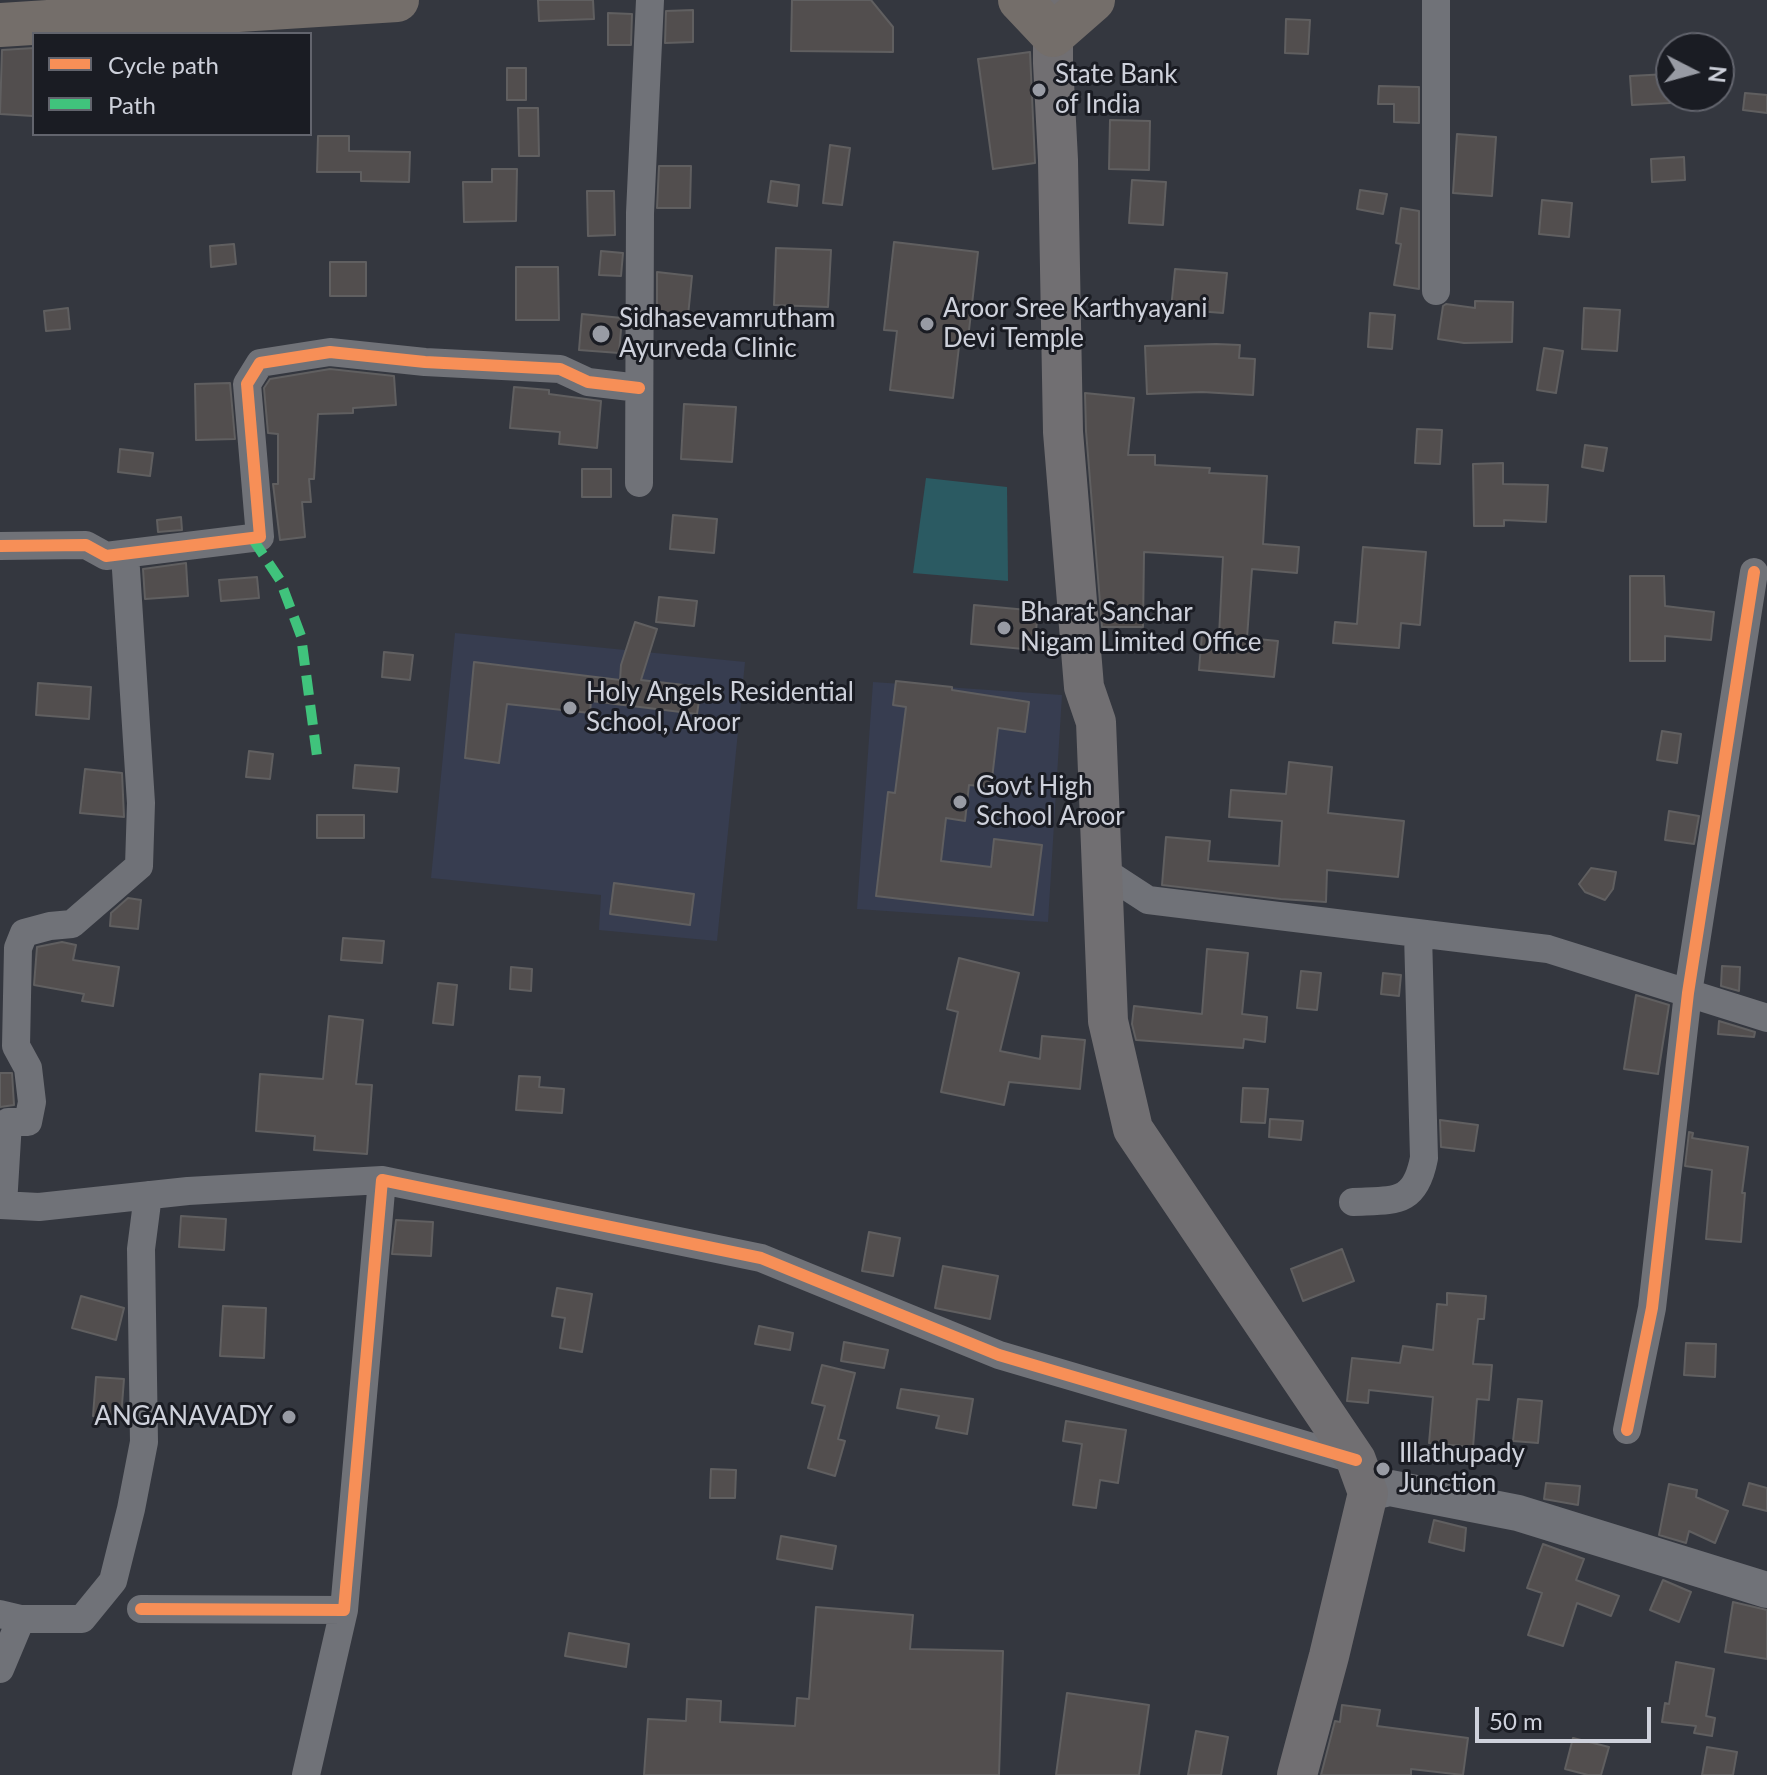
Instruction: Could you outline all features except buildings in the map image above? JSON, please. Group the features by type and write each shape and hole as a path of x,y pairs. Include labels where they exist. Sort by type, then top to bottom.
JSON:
{"highway":[{"path":"0,25 226,5 397,0"},
{"path":"1020,0 1053,18 1093,0"}],"main road":[{"path":"1053,18 1063,432 1084,687 1096,722 1108,1021 1133,1129 1362,1476 1329,1656 1297,1775"}],"street":[{"path":"639,483 640,213 650,0"},
{"path":"1436,0 1436,291"},
{"path":"0,546 86,545 106,556 260,537 247,384 260,363 330,352 425,362 560,369 588,382 639,388"},
{"path":"125,554 141,803 139,866 72,924 24,933 18,948 16,1046 28,1068 32,1102 28,1122 8,1122 2,1205 39,1207 148,1195 382,1180 761,1258 999,1355 1390,1488 1518,1513 1767,1590"},
{"path":"1627,1430 1652,1308 1688,993 1754,572"},
{"path":"1102,870 1148,900 1548,949 1767,1018"},
{"path":"1353,1202 1402,1198 1420,1181 1424,1158 1418,934"},
{"path":"306,1775 344,1610 382,1180"},
{"path":"0,1669 10,1617 82,1619 113,1581 144,1442 141,1249 148,1195"},
{"path":"141,1609 344,1610"}],"shaded area":[{"path":"926,478 1007,487 1008,581 913,573"},
{"path":"455,633 745,662 717,941 599,930 601,895 431,878"},
{"name":"Govt High School Aroor","path":"873,682 1062,695 1048,922 857,909"}],"marked path":[{"path":"252,538 280,580 301,636 317,756"}],"cycle path":[{"path":"0,546 86,545 106,556 260,537 247,384 260,363 330,352 425,362 560,369 588,382 639,388"},
{"path":"1627,1430 1652,1308 1688,993 1754,572"},
{"path":"141,1609 344,1610 382,1180 761,1258 999,1355 1356,1460"}],"place":[{"name":"State Bank of India","path":"1039,90"},
{"name":"Aroor Sree Karthyayani Devi Temple","path":"927,324"},
{"name":"Sidhasevamrutham Ayurveda Clinic","path":"601,334"},
{"name":"Bharat Sanchar Nigam Limited Office","path":"1004,628"},
{"name":"Holy Angels Residential School, Aroor","path":"570,708"},
{"name":"Govt High School Aroor","path":"960,802"},
{"name":"ANGANAVADY","path":"289,1417"},
{"name":"Illathupady Junction","path":"1383,1469"}]}
